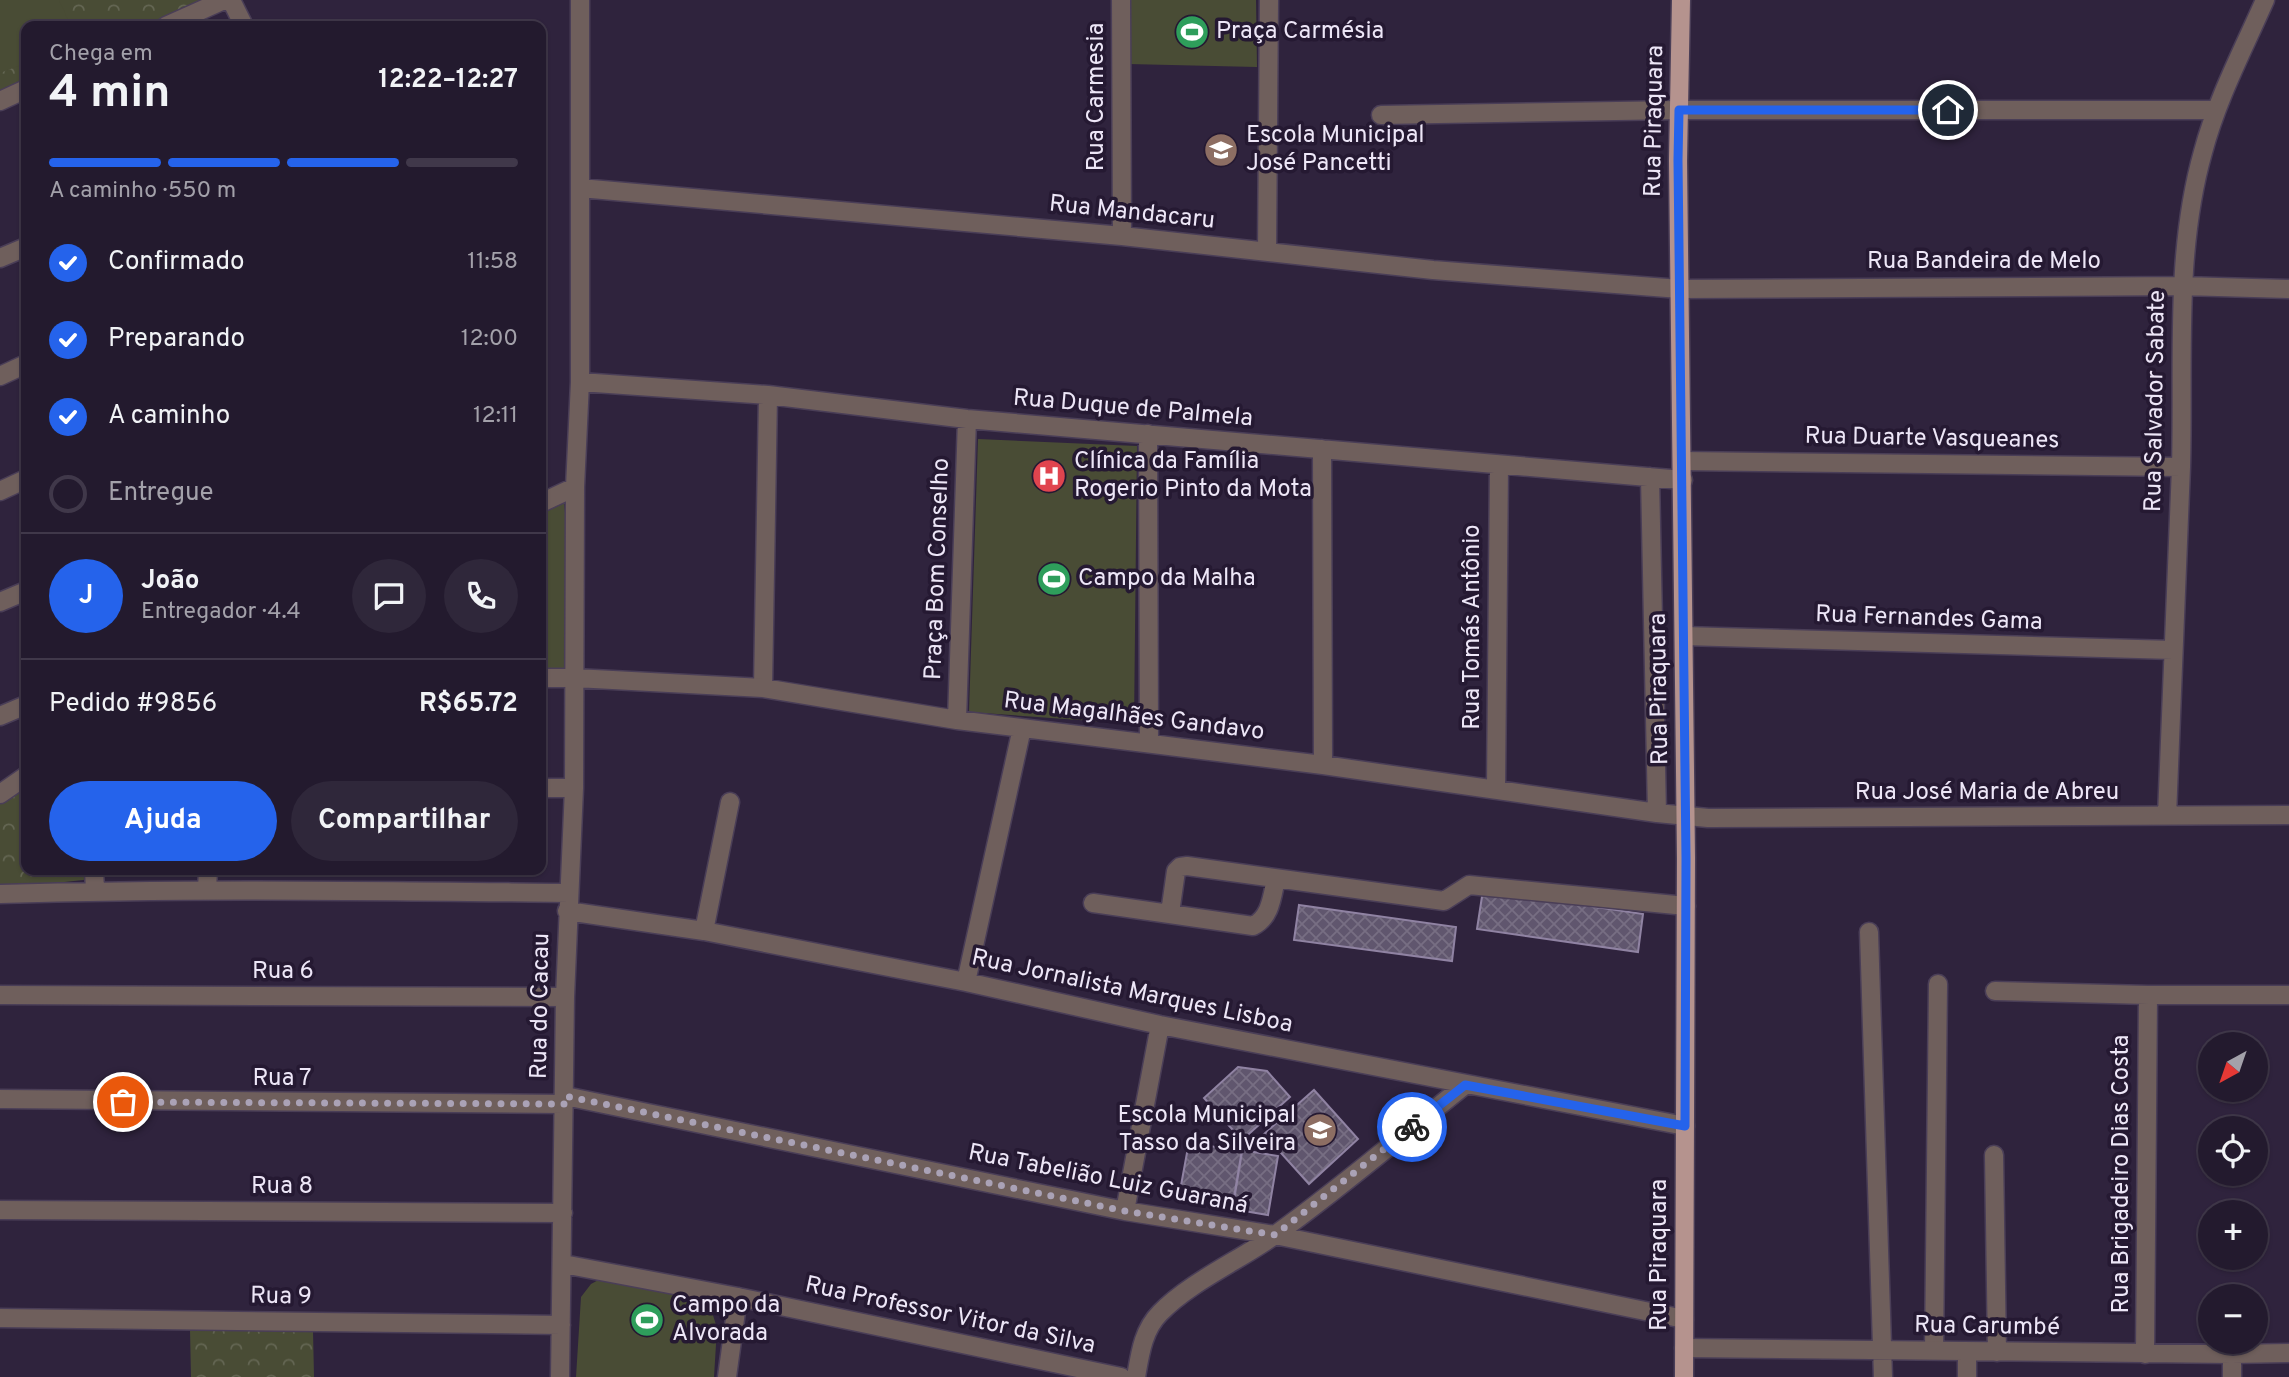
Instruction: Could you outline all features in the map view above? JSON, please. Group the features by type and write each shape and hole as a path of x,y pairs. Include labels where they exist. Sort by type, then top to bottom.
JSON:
{"main road":[{"name":"Rua Piraquara","path":"1681,0 1679,289 1686,816 1684,1377"}],"street":[{"path":"177,21 224,0"},
{"path":"231,0 242,21"},
{"name":"Rua do Cacau","path":"560,1377 565,997 574,788 575,487 580,382 580,0"},
{"name":"Rua Carmesia","path":"1121,0 1122,236"},
{"path":"1267,252 1269,0"},
{"name":"Rua Salvador Sabate","path":"2167,816 2181,467 2183,286 2187,240 2202,153 2216,110 2265,0"},
{"path":"0,100 21,91"},
{"path":"1381,115 1679,110 2216,110"},
{"name":"Rua Mandacaru","path":"580,188 1122,236 1433,270 1679,289"},
{"path":"0,258 21,249"},
{"name":"Rua Bandeira de Melo","path":"1679,289 2183,286 2289,289"},
{"path":"0,376 21,366"},
{"name":"Rua Duque de Palmela","path":"580,382 768,395 967,419 1683,480"},
{"path":"763,688 768,395"},
{"name":"Praça Bom Conselho","path":"957,720 967,419"},
{"path":"1147,435 1149,742"},
{"path":"1322,449 1322,765"},
{"name":"Rua Duarte Vasqueanes","path":"1682,460 2181,467"},
{"name":"Rua Tomás Antônio","path":"1496,788 1499,465"},
{"path":"1650,477 1657,813"},
{"path":"0,491 21,481"},
{"path":"546,501 575,487"},
{"path":"0,602 21,593"},
{"name":"Rua Fernandes Gama","path":"1684,636 2173,650"},
{"name":"Rua Magalhães Gandavo","path":"546,678 763,688 957,720 1149,742 1686,816"},
{"path":"0,716 21,707"},
{"path":"966,982 1021,728"},
{"path":"0,794 21,779"},
{"path":"546,788 574,788"},
{"path":"704,930 730,802"},
{"name":"Rua José Maria de Abreu","path":"1686,816 1736,819 2289,815"},
{"path":"1170,913 1176,871 1187,866 1444,901 1469,885 1686,906"},
{"path":"94,875 95,890"},
{"path":"207,889 208,875"},
{"path":"1093,902 1253,926 1261,922 1266,915 1276,878"},
{"name":"Rua Jornalista Marques Lisboa","path":"0,894 207,889 568,902 966,982 1160,1025 1685,1126"},
{"path":"1869,932 1884,1377"},
{"path":"1934,1351 1938,984"},
{"path":"1995,991 2289,995"},
{"name":"Rua 6","path":"0,995 565,997"},
{"name":"Rua Brigadeiro Dias Costa","path":"2145,1354 2148,995"},
{"path":"1125,1211 1160,1025"},
{"path":"1136,1377 1149,1326 1160,1312 1180,1296 1275,1235 1465,1085"},
{"name":"Rua 7","path":"0,1099 565,1100"},
{"name":"Rua Tabelião Luiz Guaraná","path":"565,1100 1125,1211 1275,1235 1684,1319"},
{"path":"1994,1156 1997,1352"},
{"name":"Rua 8","path":"0,1210 563,1213"},
{"name":"Rua Professor Vitor da Silva","path":"563,1264 738,1297 1121,1377"},
{"path":"727,1377 738,1297"},
{"name":"Rua 9","path":"0,1318 561,1325"},
{"name":"Rua Carumbé","path":"1684,1348 2198,1354"},
{"path":"1967,1352 1967,1377"},
{"name":"Rua Carumbé","path":"2268,1353 2289,1353"},
{"path":"2232,1354 2232,1377"}],"green space":[{"path":"0,0 214,0 166,21 21,21 21,85 0,94"},
{"path":"0,0 59,0 69,21 21,21 21,65 0,73"},
{"name":"Praça Carmésia","path":"1127,0 1256,0 1257,67 1128,64"},
{"name":"Campo da Malha","path":"978,439 1137,446 1134,724 969,712"},
{"path":"564,503 571,569 570,673 546,673 546,512"},
{"path":"21,790 21,875 92,875 92,879 0,889 0,804"},
{"name":"Campo da Alvorada","path":"604,1277 694,1300 712,1312 717,1328 714,1377 576,1377 581,1297 591,1284"},
{"path":"190,1329 313,1332 314,1377 191,1377"}],"building":[{"path":"1483,890 1643,914 1638,952 1477,929"},
{"path":"1299,905 1456,927 1452,961 1294,940"},
{"path":"1238,1067 1267,1071 1290,1097 1242,1140 1204,1098"},
{"path":"1314,1090 1358,1139 1309,1184 1264,1134"},
{"path":"1189,1142 1242,1152 1234,1200 1180,1191"},
{"path":"1242,1150 1278,1156 1268,1215 1232,1209"}],"way so far":[{"path":"123,1102 564,1104 565,1096 1125,1211 1275,1235 1412,1127"}],"place":[{"name":"Praça Carmésia","path":"1192,32"},
{"name":"Escola Municipal José Pancetti","path":"1221,150"},
{"name":"Clínica da Família Rogerio Pinto da Mota","path":"1049,476"},
{"name":"Campo da Malha","path":"1054,579"},
{"name":"Escola Municipal Tasso da Silveira","path":"1320,1130"},
{"name":"Campo da Alvorada","path":"647,1320"}],"route":[{"path":"1412,1127 1465,1085 1685,1126 1686,858 1679,110 1948,110"}]}
